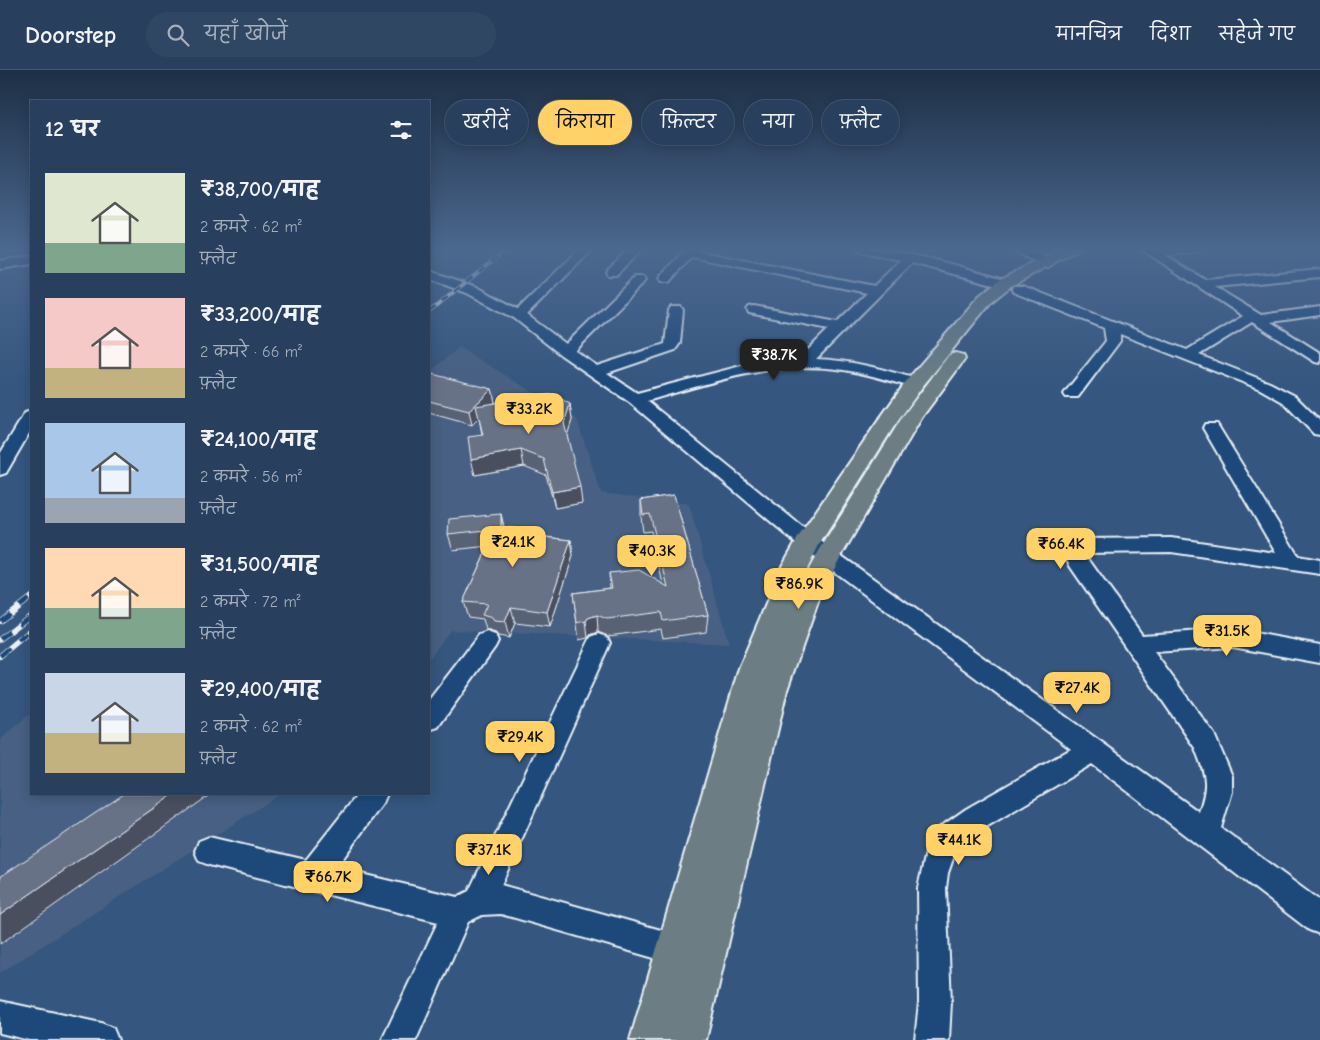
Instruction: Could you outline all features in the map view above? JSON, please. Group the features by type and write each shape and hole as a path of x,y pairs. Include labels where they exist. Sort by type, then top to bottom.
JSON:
{"main road":[{"path":"685,1040 772,690 808,596 818,550 883,428 915,383 985,299 995,294"},
{"path":"651,1040 753,668 786,584 818,550 913,416 1006,294"}],"street":[{"path":"480,294 519,315 566,352 635,399 818,550 1206,833 1320,919"},
{"path":"519,315 541,294"},
{"path":"566,352 625,294"},
{"path":"803,363 873,294"},
{"path":"1033,294 1278,393 1302,410 1320,430"},
{"path":"1219,294 1320,358"},
{"path":"595,372 670,348 673,343 676,310"},
{"path":"754,310 839,327"},
{"path":"1189,356 1255,318 1318,313"},
{"path":"1072,394 1113,341 1113,331 1109,324"},
{"path":"635,399 730,372 803,363 859,368 915,383"},
{"path":"0,469 30,418"},
{"path":"1211,428 1291,562"},
{"path":"1206,833 1219,792 1219,776 1213,759 1205,742 1077,561 1073,550 1077,548 1171,545 1320,567"},
{"path":"1136,644 1233,638 1320,654"},
{"path":"430,718 487,641"},
{"path":"399,1040 468,907 599,643"},
{"path":"932,1040 935,1002 932,888 941,848 946,840 976,818 1093,750"},
{"path":"312,876 373,795"},
{"path":"209,851 312,876 468,907 501,899 676,950"},
{"path":"0,1016 101,1040"}],"shaded area":[{"path":"459,347 577,419 601,493 689,504 729,644 450,630 430,658 430,372"},
{"path":"30,714 30,795 279,795 0,973 0,740"}],"building":[{"path":"432,374 492,389 469,411 430,401 430,376"},
{"path":"553,394 570,404 564,423 580,487 552,492 544,459 521,450 471,459 468,437 483,435 476,406"},
{"path":"674,495 708,615 663,621 661,612 607,619 597,615 577,623 573,593 612,588 609,573 639,570 668,587 650,514 643,515 641,500"},
{"path":"501,514 501,527 529,530 527,535 571,540 547,612 511,607 505,622 494,621 492,618 482,615 487,604 463,602 496,529 448,534 449,519"},
{"path":"123,795 173,795 0,915 0,877"}],"railway":[{"path":"430,311 451,294"},
{"path":"0,621 30,598"},
{"path":"0,639 30,616"},
{"path":"0,656 30,631"}]}
